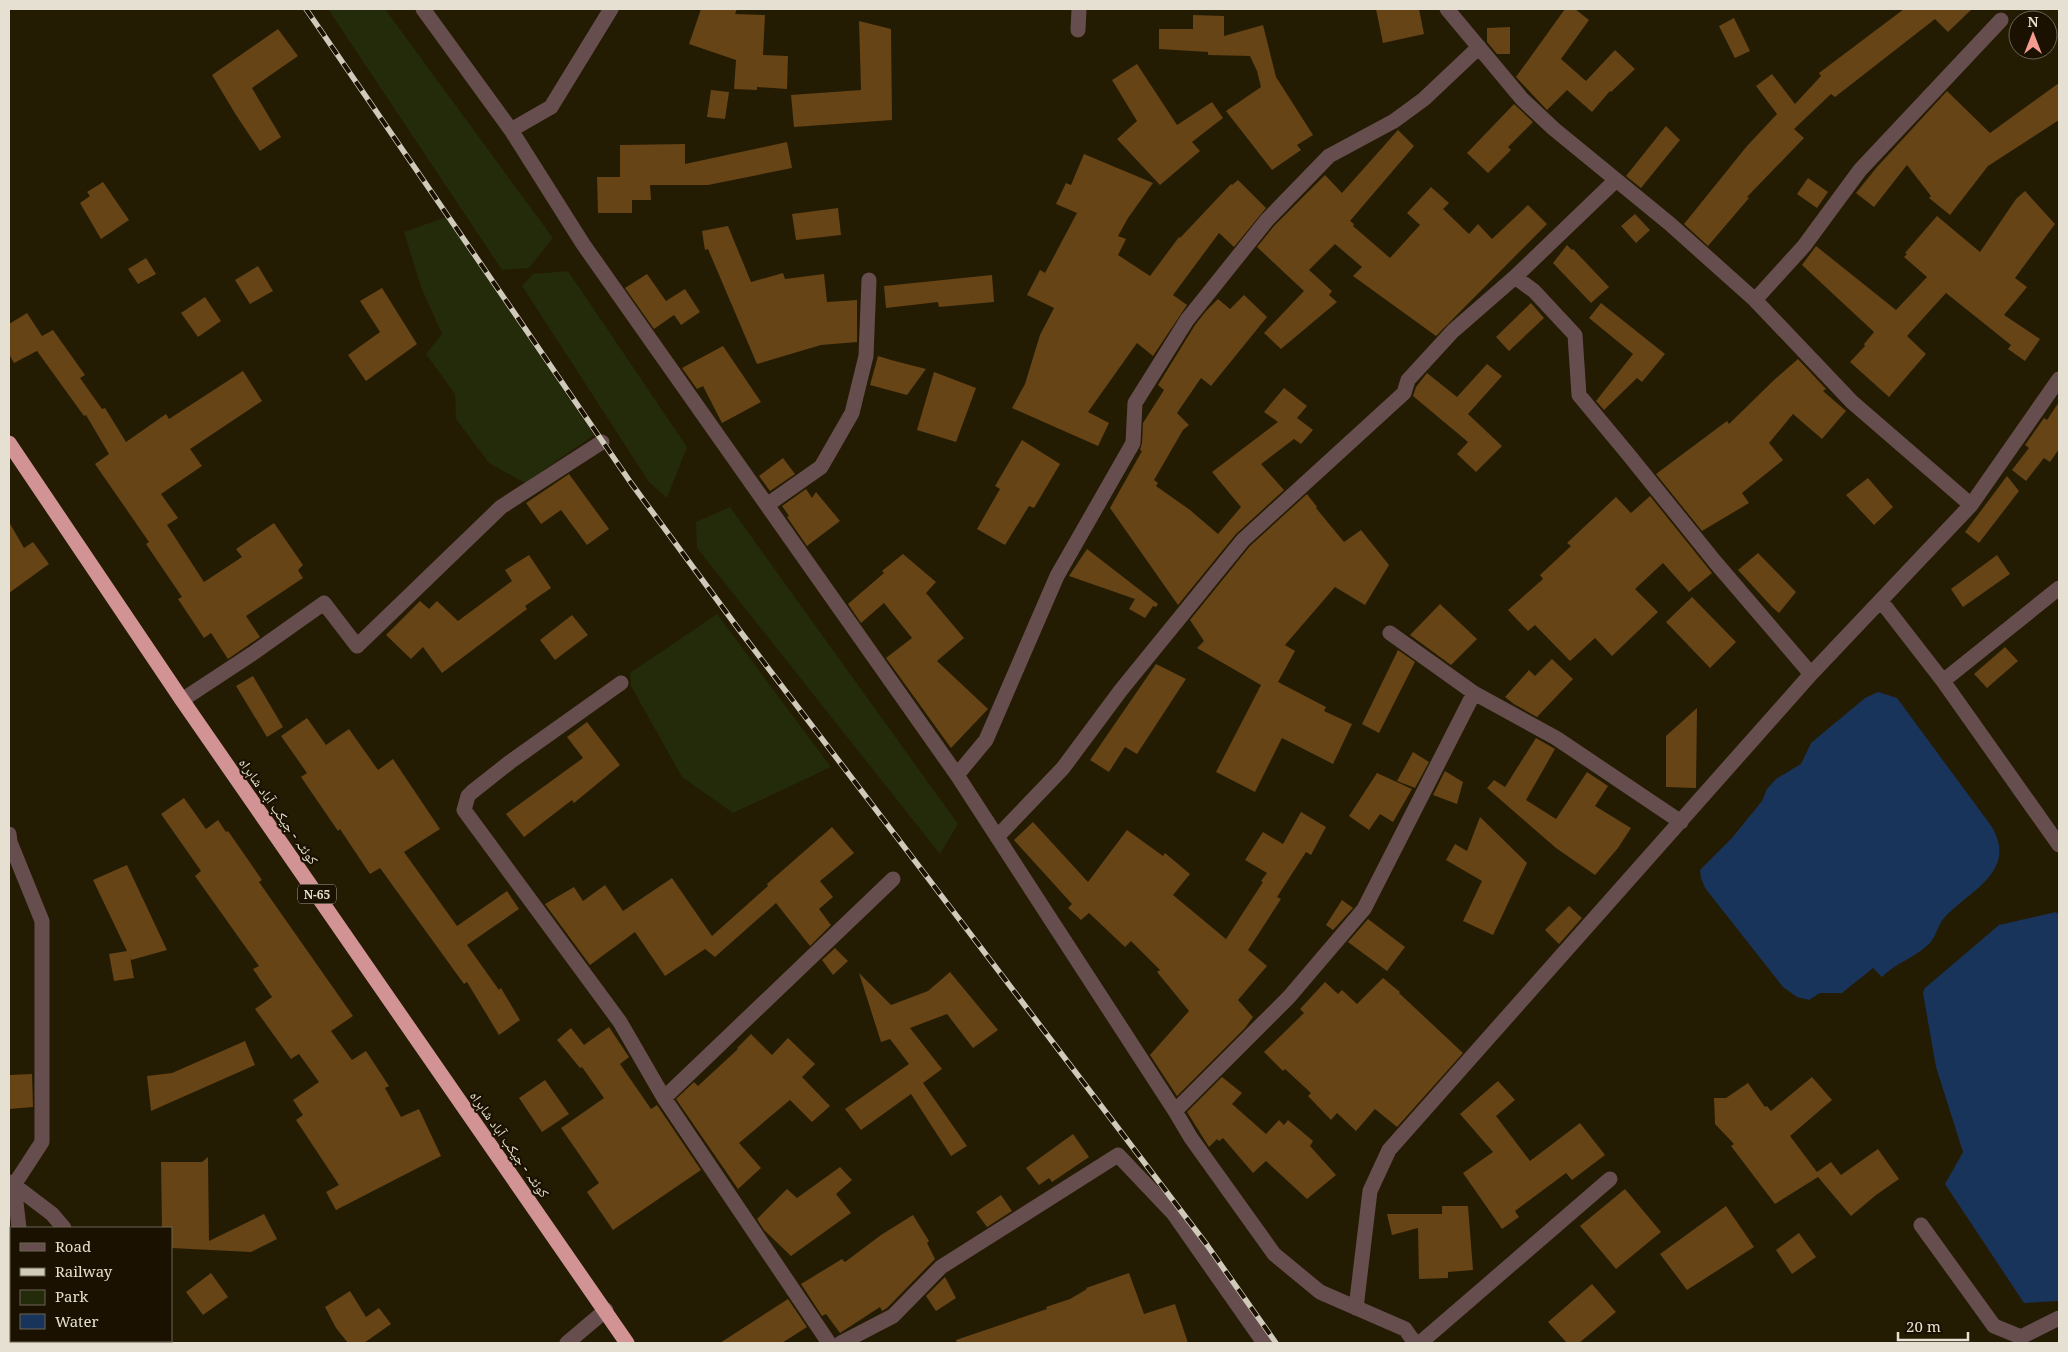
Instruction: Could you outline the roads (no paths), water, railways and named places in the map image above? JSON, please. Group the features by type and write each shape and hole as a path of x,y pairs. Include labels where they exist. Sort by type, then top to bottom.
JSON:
{"highway":[{"name":"کوئٹہ - جیکب آباد شاہراہ","path":"9,443 182,700 628,1343"}],"street":[{"path":"423,9 511,130 583,244 957,775 1191,1138 1274,1254 1320,1292 1405,1329 1415,1343"},
{"path":"511,130 551,108 611,9"},
{"path":"1078,9 1078,30"},
{"path":"1447,9 1522,99 1554,129 1670,224 1755,300 1852,402 1971,505"},
{"path":"1755,300 1804,246 1860,170 2001,20"},
{"path":"957,775 986,740 1057,576 1132,444 1135,403 1186,320 1267,220 1329,156 1394,121 1424,99 1479,48"},
{"path":"997,837 1063,768 1121,690 1243,540 1404,393 1408,380 1454,331 1515,277 1616,180"},
{"path":"1515,277 1534,291 1575,335 1578,395 1716,564 1811,674"},
{"path":"766,505 820,467 852,413 866,356 869,280"},
{"path":"1356,1308 1370,1191 1389,1150 1811,674 1971,505 2059,379"},
{"path":"182,700 252,654 324,602 357,646 501,507 602,442"},
{"path":"1943,681 2059,588"},
{"path":"1881,601 1943,681 2059,845"},
{"path":"1390,633 1474,693 1556,738 1681,822"},
{"path":"621,684 510,762 472,792 468,796 464,810 620,1022 664,1098 829,1343"},
{"path":"1175,1111 1289,997 1364,909 1474,693"},
{"path":"9,834 10,842 42,922 42,1142 11,1183 19,1227"},
{"path":"664,1098 893,878"},
{"path":"841,1343 893,1316 941,1267 1118,1154 1173,1213 1264,1343"},
{"path":"1420,1343 1610,1179"},
{"path":"11,1183 52,1214 63,1227"},
{"path":"1921,1225 1994,1326 2021,1337 2059,1318"},
{"path":"567,1343 606,1310"}],"water":[{"path":"1878,692 1897,698 1992,827 1998,843 1999,856 1995,868 1987,879 1944,918 1931,941 1918,953 1882,977 1873,968 1842,993 1820,993 1809,1000 1797,997 1783,987 1705,888 1700,870 1732,838 1762,801 1767,789 1776,779 1801,764 1811,743 1865,698"},
{"path":"2056,912 2059,915 2059,1301 2024,1303 1945,1184 1963,1152 1936,1067 1923,993 1925,988 1999,925"}],"railway":[{"path":"306,9 631,483 740,631 1207,1245 1276,1343"}]}
